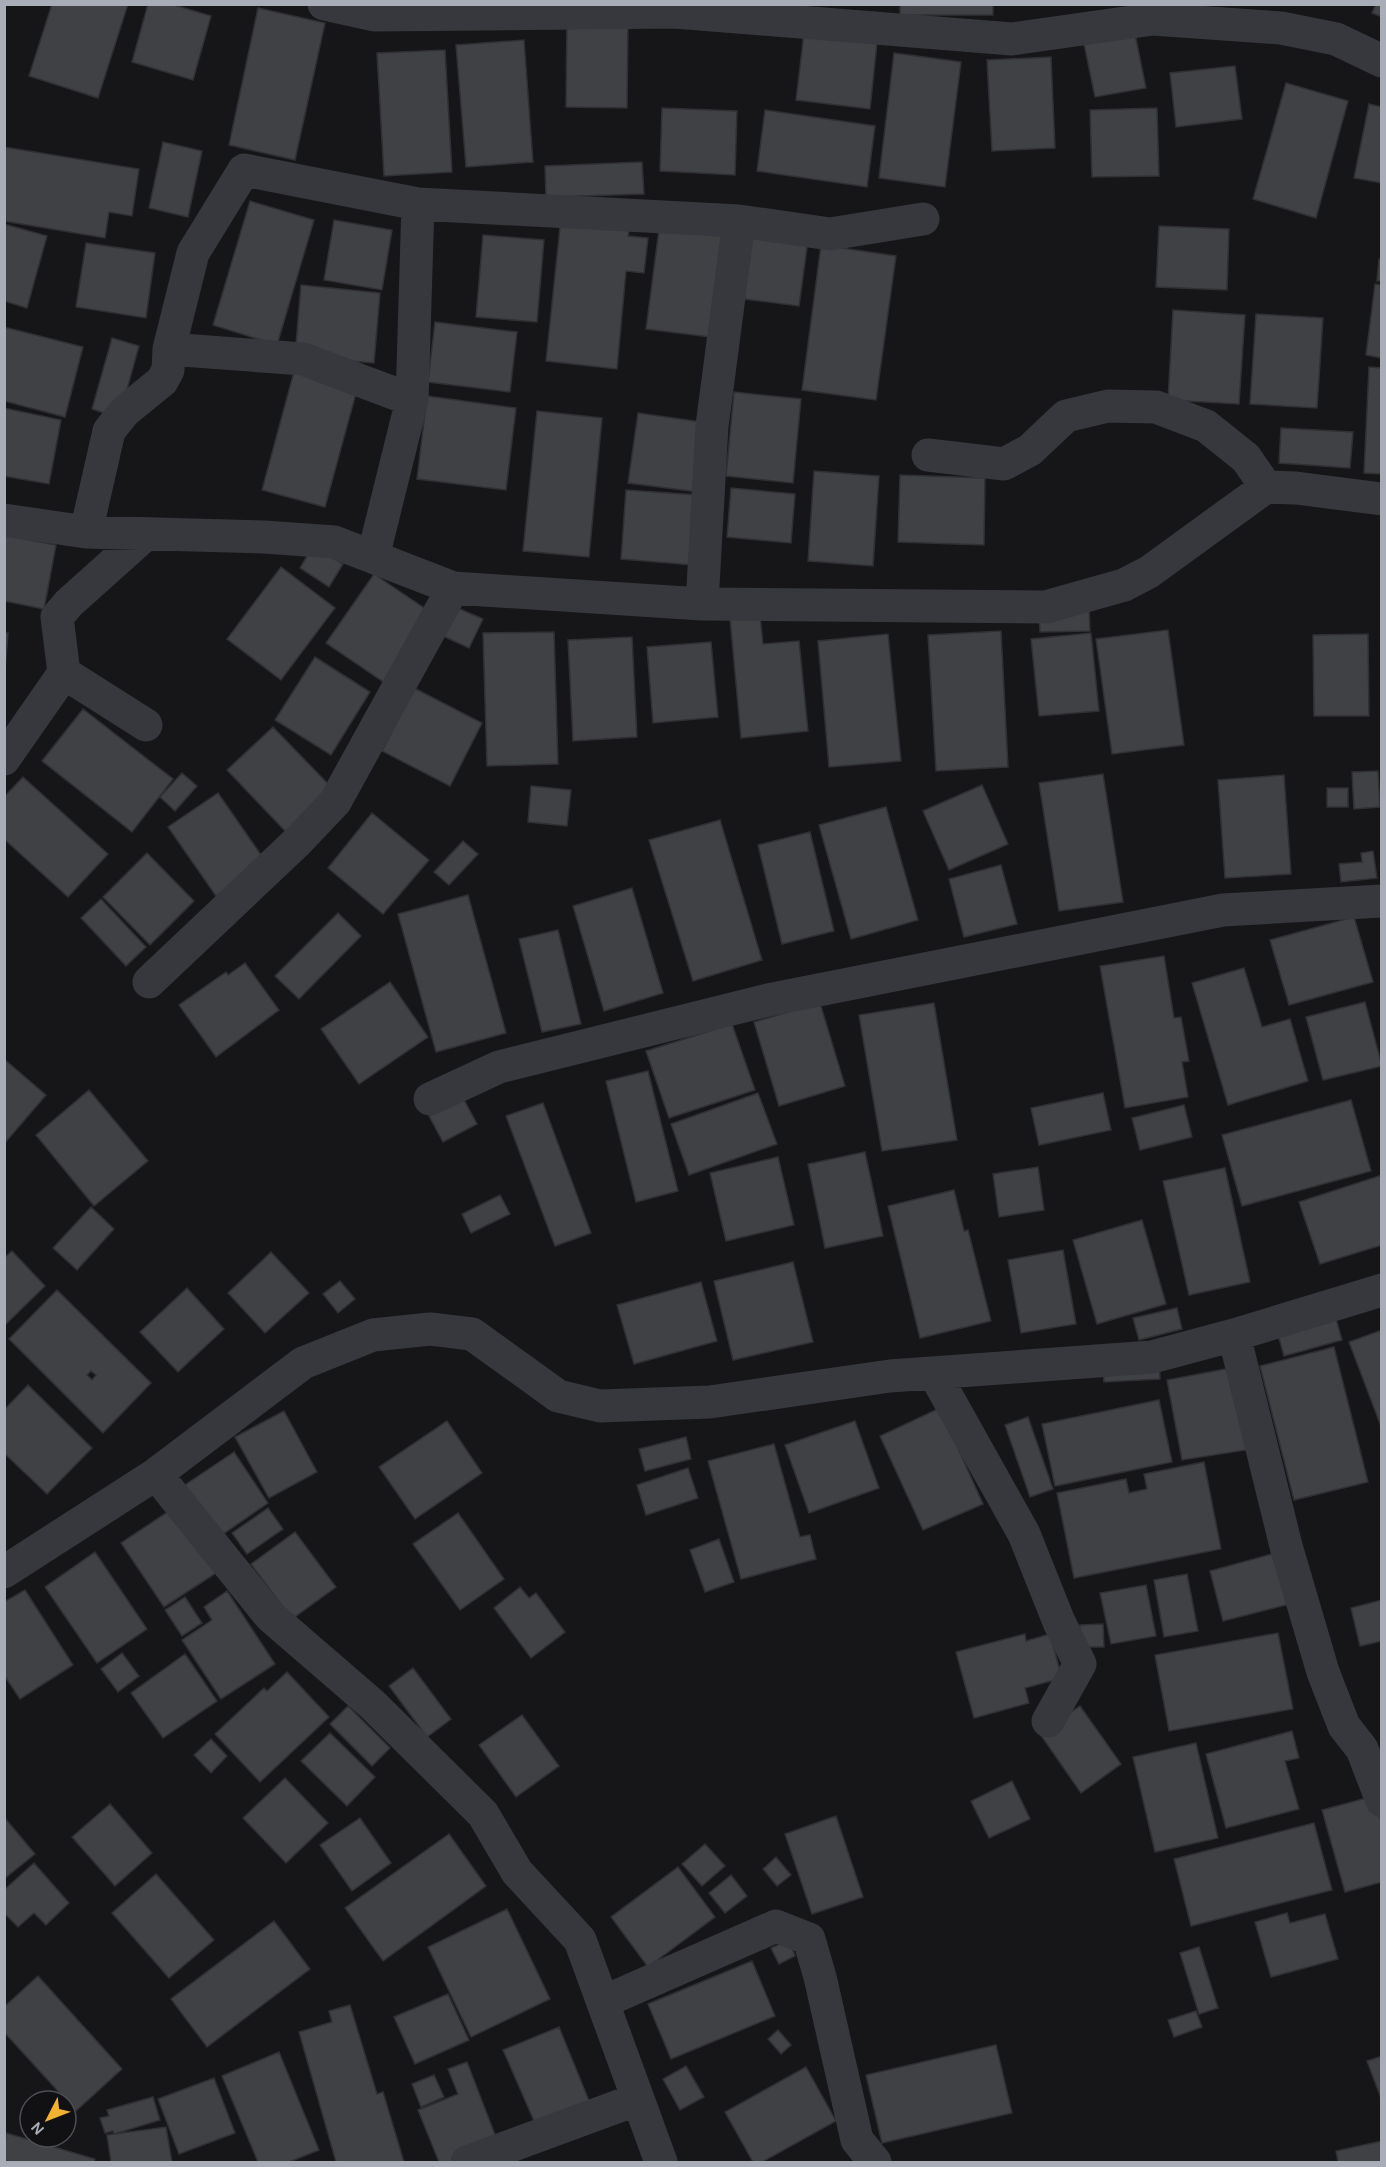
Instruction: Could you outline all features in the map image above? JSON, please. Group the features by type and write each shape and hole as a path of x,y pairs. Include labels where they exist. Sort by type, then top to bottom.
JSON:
{"street":[{"path":"324,4 374,15 421,10 676,8 1012,39 1153,19 1281,28 1336,39 1382,61"},
{"path":"86,532 109,431 124,411 162,381 168,370 170,349 193,253 244,170 418,204 739,221 830,234 923,219"},
{"path":"373,557 412,400 418,204"},
{"path":"702,604 712,426 739,221"},
{"path":"170,349 303,359 412,400"},
{"path":"928,455 1004,464 1030,450 1066,416 1108,406 1156,406 1206,426 1246,458 1266,487"},
{"path":"4,520 86,532 264,537 334,542 453,588 702,604 1046,607 1124,585 1149,572 1266,487 1296,488 1382,499"},
{"path":"4,759 64,673 57,616 146,534"},
{"path":"148,982 298,842 335,802 453,588"},
{"path":"64,673 146,725"},
{"path":"430,1099 500,1067 768,1000 1223,910 1382,901"},
{"path":"4,1572 156,1474 303,1363 373,1335 430,1329 472,1334 558,1396 600,1406 710,1402 890,1376 1152,1357 1234,1335 1382,1290"},
{"path":"1234,1335 1286,1545 1323,1672 1344,1726 1362,1749 1382,1801"},
{"path":"934,1373 1024,1534 1059,1622 1080,1664 1048,1721"},
{"path":"156,1474 270,1616 373,1705 483,1814 517,1872 580,1940 661,2163"},
{"path":"603,2002 776,1926 809,1939 820,1977 857,2140 874,2163"},
{"path":"467,2163 638,2099"}],"building":[{"path":"52,4 128,4 98,98 29,76"},
{"path":"148,4 171,4 211,16 193,80 132,62"},
{"path":"900,4 993,4 993,15 900,15"},
{"path":"1376,4 1382,4 1382,17 1372,13"},
{"path":"258,8 325,23 295,160 229,145"},
{"path":"567,20 628,21 627,108 566,107"},
{"path":"804,33 877,43 870,109 796,100"},
{"path":"1135,34 1146,88 1095,97 1084,44"},
{"path":"524,40 533,162 466,167 456,45"},
{"path":"445,50 452,172 384,176 377,53"},
{"path":"894,53 961,62 945,187 879,178"},
{"path":"1051,57 1055,148 992,151 987,60"},
{"path":"1235,66 1242,119 1176,127 1170,73"},
{"path":"1286,83 1348,101 1316,218 1253,199"},
{"path":"1369,104 1382,107 1382,183 1354,178"},
{"path":"662,108 737,111 735,175 660,171"},
{"path":"1157,108 1159,176 1092,177 1090,110"},
{"path":"765,110 875,126 867,187 757,171"},
{"path":"163,142 202,151 188,217 149,208"},
{"path":"4,147 139,169 132,216 109,212 105,238 4,221"},
{"path":"642,162 644,194 546,197 545,166"},
{"path":"250,201 314,220 277,345 213,325"},
{"path":"561,218 629,231 628,236 648,238 644,273 626,271 617,369 546,361"},
{"path":"334,220 392,230 382,290 324,280"},
{"path":"660,222 731,232 718,338 646,329"},
{"path":"4,224 47,236 27,308 4,301"},
{"path":"1159,226 1229,229 1227,290 1156,287"},
{"path":"744,232 808,240 799,306 736,298"},
{"path":"483,235 544,240 537,322 476,317"},
{"path":"86,243 155,253 146,318 76,307"},
{"path":"821,245 896,256 876,400 802,390"},
{"path":"1379,259 1382,259 1382,281 1377,281"},
{"path":"1375,284 1382,285 1382,358 1366,355"},
{"path":"301,285 380,293 374,363 295,356"},
{"path":"1173,310 1245,315 1239,404 1168,400"},
{"path":"1256,314 1323,318 1317,408 1250,404"},
{"path":"435,322 517,332 510,392 428,382"},
{"path":"4,327 83,347 65,417 4,401"},
{"path":"112,338 139,346 119,418 92,409"},
{"path":"1369,367 1382,368 1382,474 1364,473"},
{"path":"295,368 358,386 325,507 262,490"},
{"path":"734,392 801,399 793,483 726,476"},
{"path":"427,396 516,408 506,490 417,479"},
{"path":"4,408 61,420 49,484 4,476"},
{"path":"537,411 602,418 589,557 523,551"},
{"path":"638,413 708,423 698,492 628,483"},
{"path":"1281,428 1353,432 1350,468 1279,463"},
{"path":"814,471 879,476 873,566 808,561"},
{"path":"900,475 985,478 984,545 898,542"},
{"path":"731,488 795,494 791,543 727,537"},
{"path":"626,490 698,495 693,565 621,559"},
{"path":"4,535 56,545 44,609 4,601"},
{"path":"313,546 343,564 329,587 300,568"},
{"path":"281,567 335,608 281,680 227,639"},
{"path":"374,574 433,614 385,683 326,643"},
{"path":"453,606 483,619 469,648 441,635"},
{"path":"1089,609 1090,631 1040,632 1039,610"},
{"path":"760,616 763,644 799,641 808,731 741,738 730,618"},
{"path":"1168,630 1184,745 1112,754 1096,639"},
{"path":"1001,631 1008,767 936,771 928,635"},
{"path":"554,632 558,764 487,766 483,633"},
{"path":"4,633 8,633 4,683"},
{"path":"1091,633 1099,711 1039,716 1031,639"},
{"path":"888,634 901,761 829,767 818,641"},
{"path":"1368,634 1369,716 1314,716 1313,635"},
{"path":"632,637 637,737 573,741 568,640"},
{"path":"711,642 718,717 653,723 647,647"},
{"path":"315,657 370,692 331,755 275,720"},
{"path":"414,688 482,723 450,786 382,751"},
{"path":"83,709 173,779 132,832 42,761"},
{"path":"273,727 332,788 286,832 227,770"},
{"path":"1378,771 1380,807 1354,809 1352,772"},
{"path":"182,773 197,786 175,811 160,797"},
{"path":"1103,774 1123,902 1059,911 1039,783"},
{"path":"1284,775 1291,874 1225,878 1218,780"},
{"path":"23,777 108,854 68,897 4,839 4,797"},
{"path":"982,785 1008,844 949,870 923,811"},
{"path":"531,786 571,790 567,826 528,822"},
{"path":"1327,788 1348,788 1348,807 1327,807"},
{"path":"218,793 266,862 216,896 168,827"},
{"path":"886,807 918,920 851,939 819,825"},
{"path":"372,813 429,860 383,914 328,868"},
{"path":"720,820 762,960 693,981 649,840"},
{"path":"810,832 834,931 782,944 758,845"},
{"path":"463,841 478,854 449,885 434,872"},
{"path":"1373,851 1377,878 1341,882 1339,864 1362,862 1361,853"},
{"path":"147,853 194,901 150,945 103,897"},
{"path":"1001,865 1017,924 964,937 949,879"},
{"path":"632,888 663,993 604,1011 573,906"},
{"path":"468,895 506,1033 436,1052 398,914"},
{"path":"101,899 146,947 126,966 81,918"},
{"path":"338,913 361,936 299,999 275,976"},
{"path":"1354,917 1373,982 1289,1005 1270,940"},
{"path":"558,930 581,1024 542,1032 519,939"},
{"path":"1164,956 1174,1018 1181,1017 1189,1061 1182,1062 1188,1097 1125,1108 1100,966"},
{"path":"245,963 279,1010 216,1057 179,1005 226,972 228,975"},
{"path":"1244,968 1262,1027 1290,1019 1308,1081 1228,1105 1192,983"},
{"path":"390,982 428,1037 359,1084 321,1029"},
{"path":"1365,1002 1382,1066 1323,1080 1306,1017"},
{"path":"820,1003 845,1086 779,1106 754,1022"},
{"path":"934,1003 957,1140 882,1151 859,1015"},
{"path":"732,1024 755,1090 669,1118 646,1051"},
{"path":"4,1059 46,1095 4,1144"},
{"path":"648,1071 678,1191 636,1202 606,1081"},
{"path":"89,1090 148,1161 94,1206 36,1135"},
{"path":"758,1093 777,1144 689,1175 671,1124"},
{"path":"1103,1093 1111,1130 1039,1145 1031,1108"},
{"path":"463,1098 477,1124 443,1142 429,1116"},
{"path":"1351,1100 1371,1171 1242,1206 1222,1135"},
{"path":"543,1103 591,1233 555,1246 506,1116"},
{"path":"1184,1105 1192,1137 1140,1150 1132,1118"},
{"path":"865,1152 883,1236 825,1248 808,1164"},
{"path":"778,1157 794,1225 726,1241 710,1173"},
{"path":"1038,1167 1044,1210 999,1217 993,1174"},
{"path":"1225,1168 1250,1282 1189,1295 1163,1181"},
{"path":"1382,1175 1382,1245 1320,1264 1299,1202"},
{"path":"954,1190 964,1231 968,1230 991,1321 920,1338 888,1206"},
{"path":"500,1195 510,1214 471,1233 462,1214"},
{"path":"91,1207 114,1229 77,1270 53,1248"},
{"path":"1142,1220 1166,1304 1097,1324 1073,1240"},
{"path":"1063,1250 1076,1324 1021,1333 1008,1260"},
{"path":"12,1251 45,1286 4,1326 4,1258"},
{"path":"271,1252 309,1293 265,1333 228,1293"},
{"path":"793,1262 813,1342 733,1360 714,1281"},
{"path":"340,1281 355,1299 338,1313 323,1294"},
{"path":"701,1282 717,1341 634,1364 617,1305"},
{"path":"187,1288 224,1329 178,1372 140,1332"},
{"path":"57,1290 151,1383 103,1433 9,1339","holes":["91,1371 96,1375 92,1380 87,1375"]},
{"path":"1177,1308 1182,1329 1139,1340 1133,1318"},
{"path":"1335,1315 1342,1340 1284,1356 1277,1331"},
{"path":"1382,1330 1382,1429 1349,1342"},
{"path":"1334,1347 1368,1482 1294,1500 1260,1366"},
{"path":"1159,1361 1160,1379 1104,1382 1103,1364"},
{"path":"1231,1368 1246,1450 1182,1460 1167,1380"},
{"path":"28,1385 92,1448 47,1494 4,1453 4,1410"},
{"path":"1159,1400 1172,1462 1055,1486 1042,1424"},
{"path":"940,1408 983,1504 923,1530 880,1436"},
{"path":"284,1411 317,1472 269,1498 235,1437"},
{"path":"1028,1417 1053,1489 1030,1497 1005,1425"},
{"path":"447,1421 482,1473 415,1519 379,1467"},
{"path":"855,1421 879,1488 809,1513 785,1445"},
{"path":"686,1437 691,1459 645,1471 639,1449"},
{"path":"774,1444 800,1537 810,1535 816,1559 741,1579 708,1461"},
{"path":"234,1452 268,1503 216,1539 182,1487"},
{"path":"1204,1462 1221,1549 1074,1578 1057,1493 1126,1479 1129,1493 1147,1489 1144,1474"},
{"path":"688,1468 698,1498 646,1515 637,1485"},
{"path":"268,1508 283,1529 247,1554 232,1533"},
{"path":"172,1509 216,1573 164,1607 121,1543"},
{"path":"458,1513 504,1579 460,1610 413,1544"},
{"path":"295,1532 336,1587 292,1619 251,1564"},
{"path":"719,1539 734,1582 705,1592 690,1550"},
{"path":"95,1552 147,1629 97,1663 45,1587"},
{"path":"1276,1553 1290,1604 1223,1621 1210,1571"},
{"path":"1187,1574 1198,1631 1164,1637 1154,1580"},
{"path":"1146,1585 1156,1636 1111,1644 1100,1593"},
{"path":"520,1587 529,1598 536,1593 565,1632 531,1658 494,1608"},
{"path":"25,1590 73,1665 20,1699 4,1675 4,1602"},
{"path":"227,1591 275,1664 221,1699 182,1640 212,1620 204,1607"},
{"path":"185,1597 202,1623 182,1636 165,1610"},
{"path":"1382,1600 1382,1641 1360,1646 1351,1608"},
{"path":"1103,1624 1104,1647 1080,1647 1080,1625"},
{"path":"1278,1633 1293,1709 1169,1731 1155,1655"},
{"path":"1025,1634 1026,1641 1050,1634 1062,1678 1025,1688 1029,1703 974,1718 956,1652"},
{"path":"122,1653 139,1676 118,1692 101,1669"},
{"path":"185,1654 217,1701 163,1738 131,1693"},
{"path":"413,1668 451,1719 427,1737 389,1686"},
{"path":"287,1672 329,1717 260,1782 215,1734 264,1688 267,1691"},
{"path":"348,1706 390,1748 372,1766 330,1724"},
{"path":"1080,1706 1121,1764 1081,1793 1040,1734"},
{"path":"522,1715 559,1766 516,1797 479,1745"},
{"path":"1292,1731 1299,1758 1285,1761 1299,1809 1226,1828 1206,1754"},
{"path":"330,1733 375,1777 347,1806 301,1761"},
{"path":"211,1739 227,1756 211,1773 194,1755"},
{"path":"1196,1743 1218,1838 1155,1852 1133,1757"},
{"path":"285,1778 328,1823 286,1863 243,1818"},
{"path":"1012,1781 1030,1819 989,1838 971,1801"},
{"path":"1374,1796 1382,1824 1382,1882 1345,1892 1322,1810"},
{"path":"110,1804 152,1853 115,1886 72,1837"},
{"path":"836,1816 863,1897 812,1914 785,1834"},
{"path":"4,1817 35,1854 4,1879"},
{"path":"360,1818 391,1863 352,1891 320,1845"},
{"path":"1314,1823 1332,1890 1191,1926 1174,1859"},
{"path":"449,1834 486,1886 383,1961 345,1908"},
{"path":"705,1844 725,1866 702,1886 682,1864"},
{"path":"776,1857 791,1875 777,1886 763,1869"},
{"path":"34,1863 69,1903 46,1925 34,1913 18,1927 4,1913 4,1890"},
{"path":"678,1867 715,1917 648,1967 611,1917"},
{"path":"156,1874 214,1940 169,1978 112,1913"},
{"path":"731,1875 747,1896 725,1913 709,1893"},
{"path":"507,1909 550,1999 471,2037 428,1947"},
{"path":"1287,1913 1290,1923 1325,1914 1338,1959 1271,1977 1255,1922"},
{"path":"274,1921 310,1969 207,2047 171,1999"},
{"path":"789,1940 795,1956 779,1964 771,1948"},
{"path":"1199,1947 1218,2008 1199,2014 1180,1953"},
{"path":"752,1961 775,2016 671,2059 648,2004"},
{"path":"38,1976 122,2069 78,2109 78,2089 56,2089 4,2032 4,2007"},
{"path":"448,1994 469,2040 415,2064 394,2017"},
{"path":"350,2005 377,2094 383,2092 404,2162 336,2162 299,2032 332,2022 329,2011"},
{"path":"1196,2011 1202,2027 1174,2037 1168,2020"},
{"path":"559,2027 592,2108 538,2130 503,2050"},
{"path":"778,2030 791,2045 781,2054 768,2039"},
{"path":"996,2045 1012,2113 882,2143 866,2075"},
{"path":"279,2052 319,2150 289,2162 258,2162 222,2076"},
{"path":"1382,2056 1382,2101 1367,2061"},
{"path":"467,2062 499,2145 452,2162 439,2162 418,2110 458,2094 448,2069"},
{"path":"686,2066 704,2097 680,2110 663,2079"},
{"path":"806,2067 836,2121 762,2162 753,2162 725,2112"},
{"path":"434,2075 444,2097 421,2107 412,2084"},
{"path":"214,2078 235,2133 179,2154 158,2099"},
{"path":"153,2097 160,2120 114,2134 113,2131 105,2133 100,2118 109,2116 107,2110"},
{"path":"166,2127 172,2162 111,2162 107,2135"},
{"path":"6,2133 18,2137 18,2149 61,2149 95,2159 94,2162 4,2162"},
{"path":"1382,2141 1382,2162 1338,2162 1336,2151"}]}
